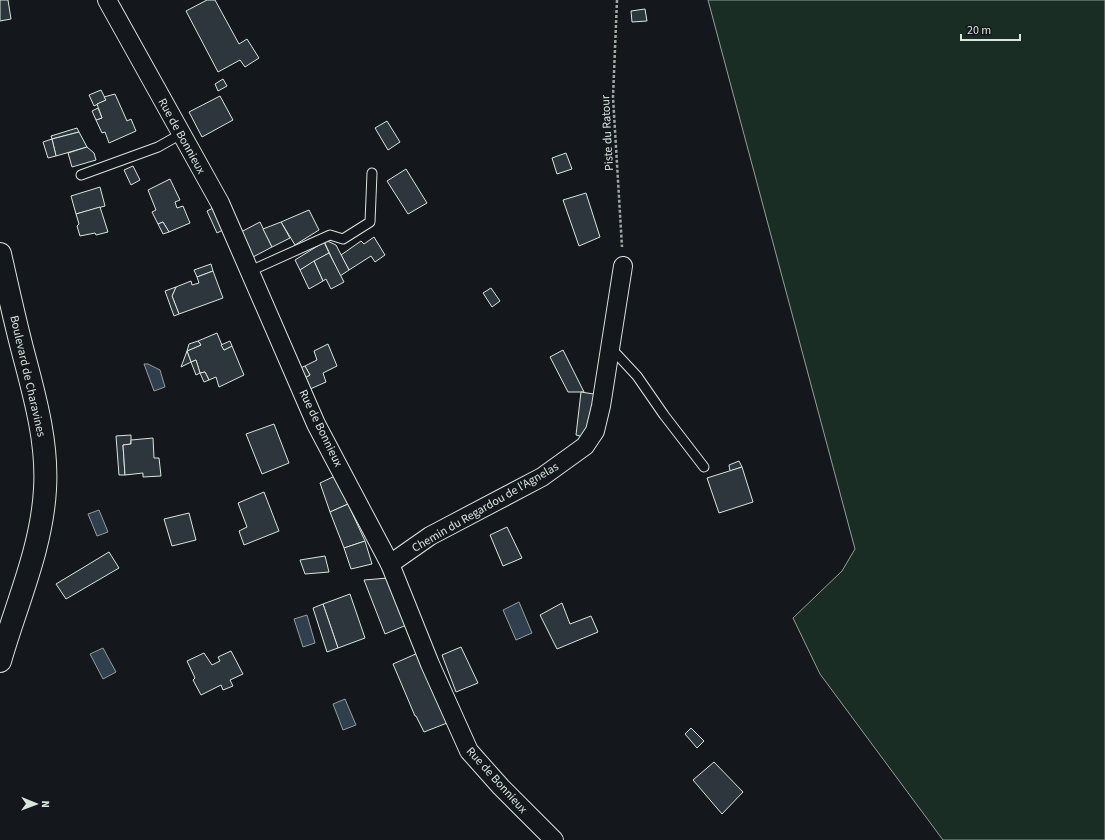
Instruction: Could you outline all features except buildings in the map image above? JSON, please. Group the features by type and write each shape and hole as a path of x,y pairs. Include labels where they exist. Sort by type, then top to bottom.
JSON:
{"main road":[{"name":"Boulevard de Charavines","path":"0,254 17,330 36,404 45,459 45,481 38,537 0,661"}],"street":[{"name":"Rue de Bonnieux","path":"106,0 220,203 316,424 390,564 468,751 501,787 554,840"},
{"name":"Chemin du Regardou de l'Agnelas","path":"390,564 430,536 542,477 585,446 595,431 601,406 622,266"}],"lane":[{"path":"80,175 158,147 181,134"},
{"path":"250,270 330,235 343,239 370,222 372,173"},
{"path":"610,347 637,376 664,415 704,467"}],"path":[{"name":"Piste du Ratour","path":"616,0 613,97 622,266"}],"green space":[{"path":"708,0 1105,0 1105,840 943,840 820,674 793,618 842,571 855,549"}],"water":[{"path":"144,364 148,364 160,370 165,387 154,391"},
{"path":"99,510 108,532 97,536 88,514"},
{"path":"519,602 532,633 516,640 503,610"},
{"path":"307,615 315,643 303,647 294,619"},
{"path":"103,648 116,672 103,679 90,654"},
{"path":"345,699 356,725 343,730 333,704"}]}
